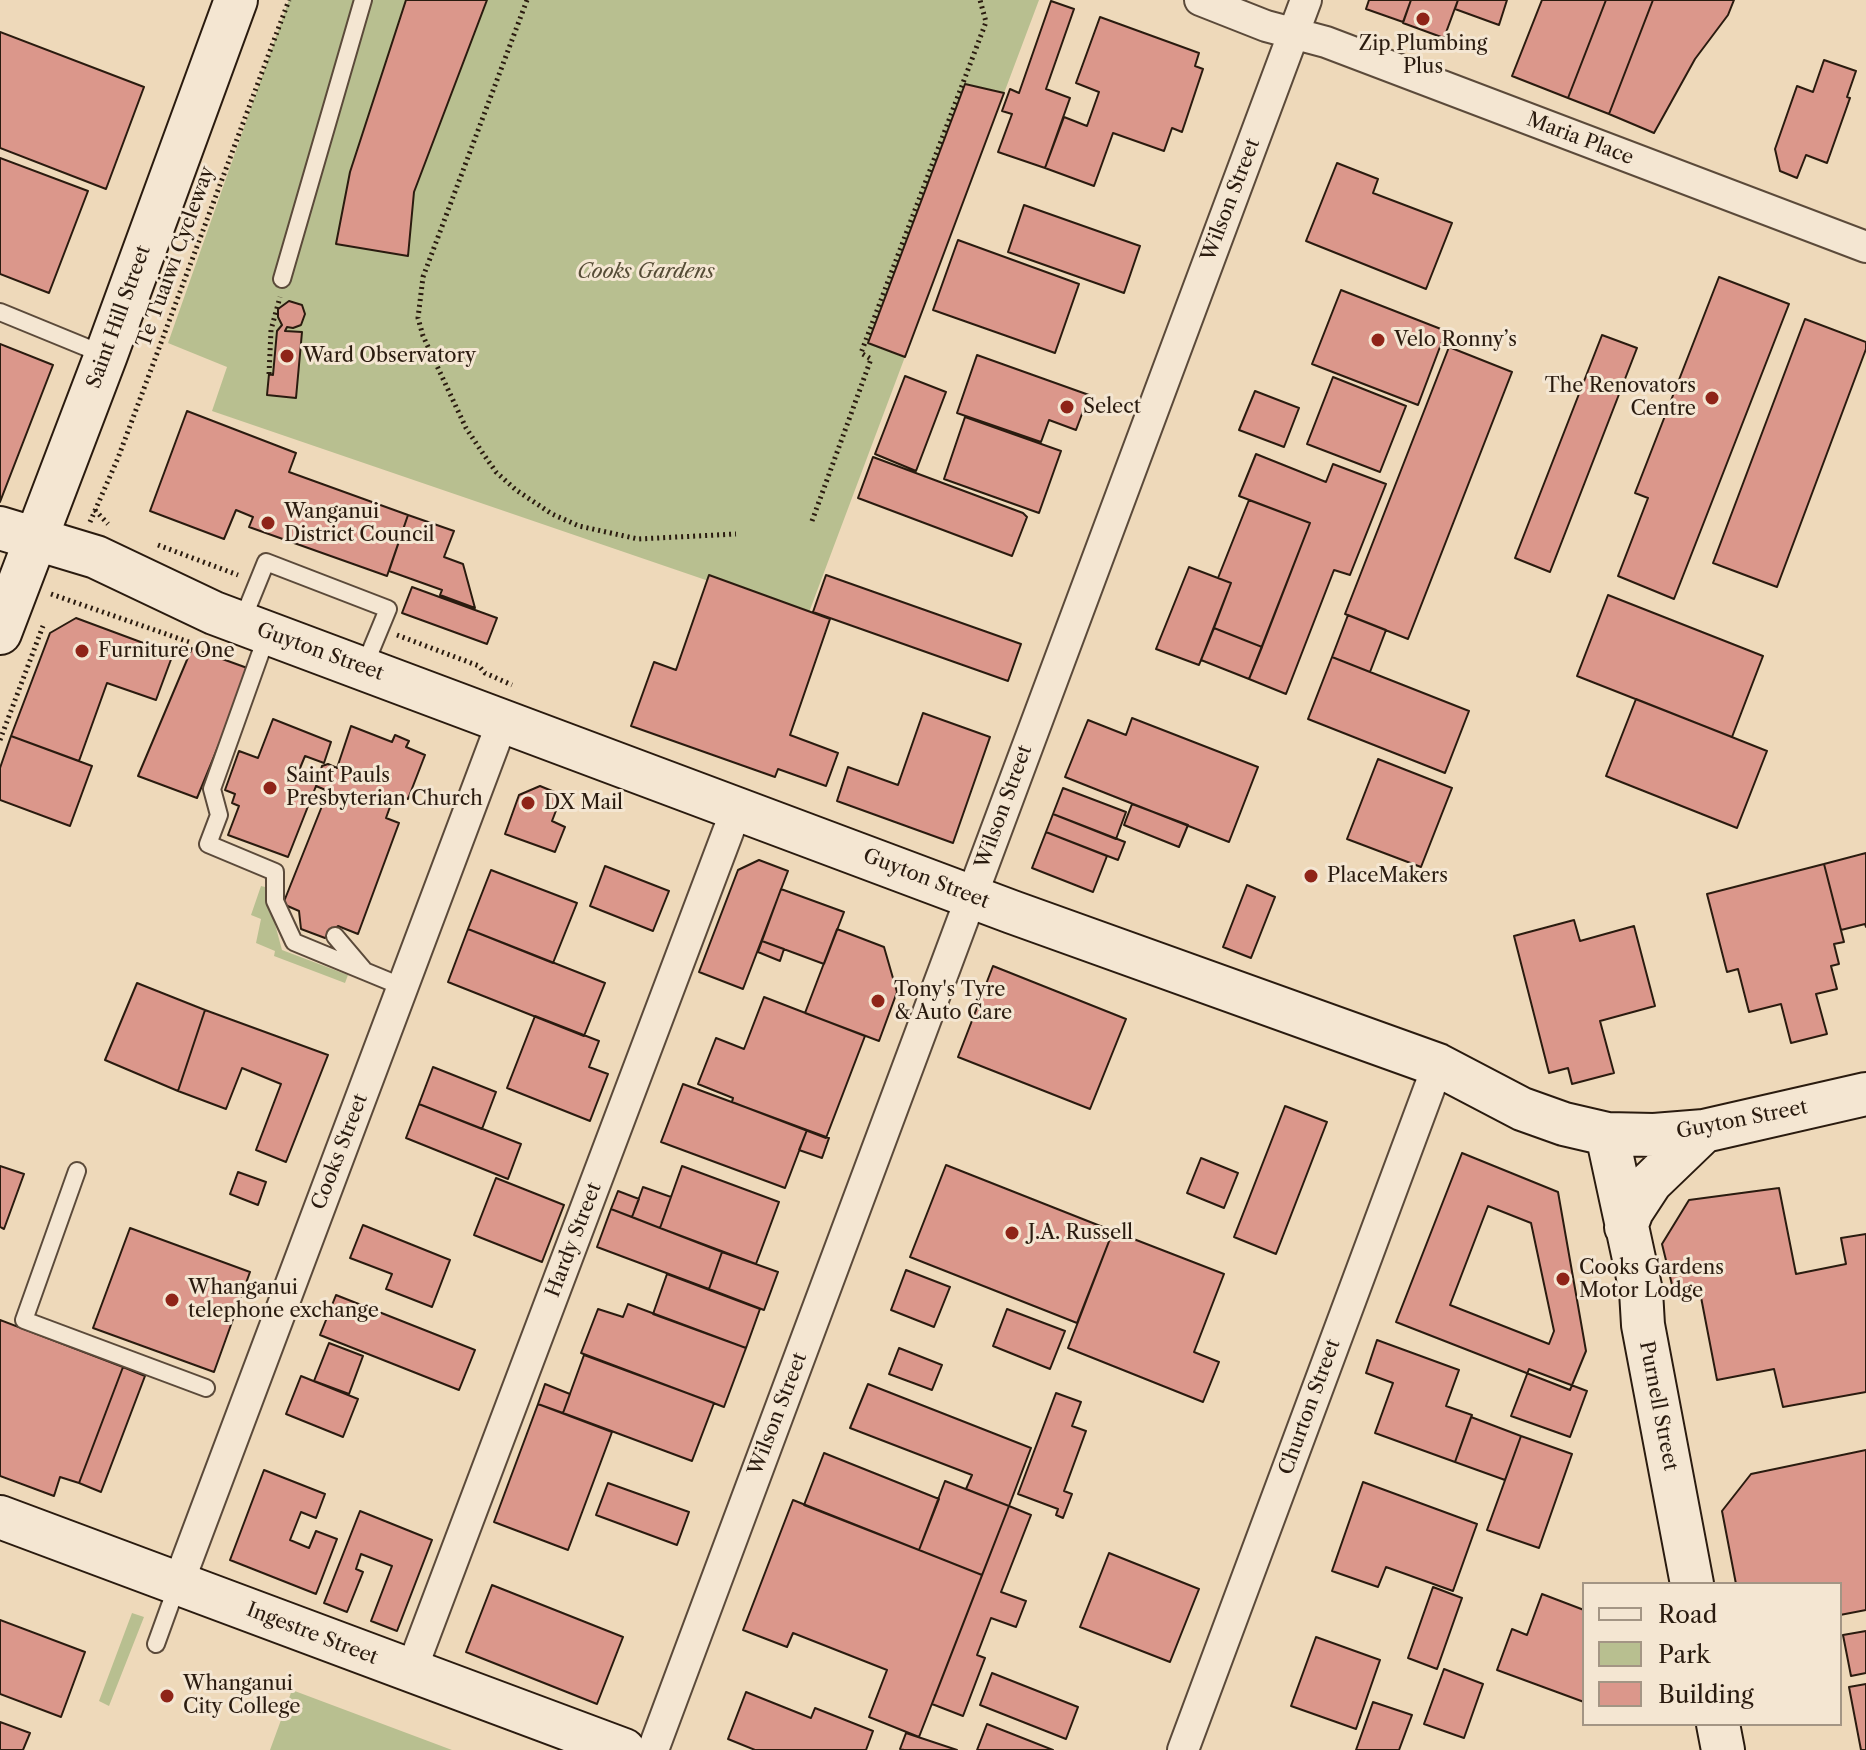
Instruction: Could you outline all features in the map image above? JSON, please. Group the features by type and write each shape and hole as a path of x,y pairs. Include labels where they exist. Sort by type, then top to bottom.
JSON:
{"main road":[{"name":"Saint Hill Street","path":"0,633 18,534 106,355 230,4"},
{"name":"Guyton Street","path":"18,534 96,557 214,613 972,896 1438,1065 1522,1109 1564,1124 1607,1134 1654,1135 1704,1131 1866,1094"},
{"path":"1626,1227 1632,1211 1651,1182 1704,1131"},
{"name":"Purnell Street","path":"1607,1134 1641,1291 1643,1325 1692,1582"},
{"name":"Ingestre Street","path":"0,1517 624,1750"},
{"path":"1718,1726 1723,1750"}],"street":[{"name":"Maria Place","path":"1200,0 1266,26 1326,42 1866,247"},
{"name":"Wilson Street","path":"653,1750 1306,0"},
{"name":"Cooks Street","path":"178,1584 503,720"},
{"name":"Hardy Street","path":"411,1671 737,808"},
{"name":"Churton Street","path":"1183,1750 1438,1065"}],"lane":[{"path":"282,279 363,0"},
{"path":"0,312 106,355"},
{"path":"363,668 388,609 266,562 255,627 212,789 219,815 208,844 275,872 275,901 294,942 403,987"},
{"path":"335,936 364,970"},
{"path":"77,1171 24,1320 206,1388"},
{"path":"156,1644 178,1584"}],"path":[{"name":"Te Tuaiwi Cycleway","path":"89,523 118,458 289,0"},
{"path":"527,0 423,277 418,318 423,336 466,428 496,472 552,514 579,526 638,539 736,534"},
{"path":"812,521 871,359 861,353 986,22 980,0"},
{"path":"269,374 282,279"},
{"path":"54,596 58,585"},
{"path":"0,740 43,624"}],"green space":[{"name":"Cooks Gardens","path":"289,0 1039,0 808,615 212,411 227,367 168,343"},
{"path":"261,886 265,887 282,950 348,975 345,983 274,956 275,951 256,943 261,919 251,915"},
{"path":"132,1613 144,1617 109,1706 99,1701"},
{"path":"292,1690 452,1750 270,1750"}],"building":[{"path":"406,0 487,0 414,192 408,256 336,244 350,172"},
{"path":"1369,0 1411,0 1403,22 1366,9"},
{"path":"1411,0 1458,0 1444,38 1403,23"},
{"path":"1458,0 1507,0 1499,25 1455,9"},
{"path":"1542,0 1606,0 1568,98 1512,76"},
{"path":"1606,0 1653,0 1609,114 1568,98"},
{"path":"1653,0 1734,0 1728,15 1695,59 1654,133 1609,114"},
{"path":"1051,1 1074,9 1046,89 1070,98 1045,168 998,152 1012,114 1002,111 1010,89 1019,93"},
{"path":"1100,17 1199,53 1195,66 1203,69 1182,132 1172,128 1164,151 1113,133 1094,186 1045,168 1064,117 1087,126 1099,92 1076,83"},
{"path":"0,32 144,87 106,189 0,148"},
{"path":"1824,60 1856,71 1847,97 1850,98 1827,163 1806,155 1797,178 1780,171 1775,149 1797,86 1813,92"},
{"path":"965,84 1004,93 905,357 868,343"},
{"path":"0,158 88,191 49,293 0,274"},
{"path":"1337,163 1378,179 1373,193 1452,223 1426,289 1306,241"},
{"path":"1024,205 1140,246 1124,293 1008,252"},
{"path":"958,240 1079,284 1055,353 933,310"},
{"name":"The Renovators Centre","path":"1719,277 1789,304 1674,599 1618,576 1648,498 1635,493"},
{"path":"1341,290 1446,331 1418,405 1312,364"},
{"name":"Ward Observatory","path":"289,301 302,305 305,314 301,325 287,327 285,331 302,332 296,398 267,395 269,374 273,375 277,331 282,325 278,309"},
{"path":"1805,319 1866,342 1866,349 1777,587 1713,563"},
{"path":"1602,335 1637,348 1550,572 1515,558"},
{"path":"0,344 53,365 0,502"},
{"path":"1449,347 1512,372 1408,639 1345,614"},
{"path":"977,355 1089,395 1076,430 1049,420 1041,442 957,413"},
{"path":"905,376 946,392 916,471 875,454"},
{"path":"1333,377 1406,406 1380,472 1307,444"},
{"path":"1255,391 1299,408 1284,447 1239,430"},
{"path":"187,411 296,453 289,472 408,515 387,576 249,527 253,517 236,510 224,539 150,511"},
{"path":"965,417 1061,451 1039,513 944,479"},
{"path":"1256,454 1326,482 1333,464 1386,484 1350,575 1334,570 1286,694 1249,679 1310,523 1239,496"},
{"path":"873,457 1023,513 1027,517 1012,556 858,498"},
{"path":"1249,500 1310,523 1262,647 1214,628 1231,583 1218,578"},
{"path":"408,515 454,531 444,557 463,564 475,608 440,595 442,590 389,571"},
{"path":"1189,567 1231,583 1199,665 1156,649"},
{"path":"709,575 830,619 790,735 838,753 826,786 778,769 775,777 631,726 654,662 676,670"},
{"path":"826,575 1021,644 1008,681 813,612"},
{"path":"412,587 497,618 487,644 402,613"},
{"path":"1608,595 1763,656 1732,737 1577,676"},
{"path":"1348,615 1386,630 1370,672 1332,657"},
{"path":"76,618 173,654 156,700 107,683 79,761 11,736 50,633"},
{"path":"1214,628 1262,647 1249,679 1201,660"},
{"path":"192,648 250,669 197,798 138,776"},
{"path":"1332,657 1469,711 1445,773 1308,719"},
{"path":"1636,699 1767,751 1737,828 1606,776"},
{"path":"923,713 990,737 953,843 837,801 848,767 898,785"},
{"path":"1132,718 1258,767 1229,842 1065,777 1088,720 1126,735"},
{"name":"Saint Pauls Presbyterian Church","path":"273,719 331,742 324,763 305,756 298,773 318,781 288,857 228,835 239,806 232,803 235,794 225,790 239,751 258,758"},
{"path":"351,726 392,742 395,735 409,741 406,747 425,755 408,799 395,793 386,818 399,823 358,934 338,926 325,938 301,929 299,911 283,904 328,791 316,786 322,766 328,764 337,768"},
{"path":"11,736 92,766 70,826 0,800 0,768"},
{"path":"1378,759 1452,788 1421,867 1347,839"},
{"path":"540,786 562,795 552,821 565,827 555,852 505,834 519,795"},
{"path":"1063,788 1126,812 1116,839 1053,814"},
{"path":"1132,804 1188,825 1179,847 1124,825"},
{"path":"1053,814 1125,842 1118,860 1046,832"},
{"path":"1046,832 1107,856 1093,892 1032,868"},
{"path":"1866,853 1866,927 1865,924 1841,930 1824,864"},
{"path":"759,860 788,871 743,989 699,972 738,870"},
{"path":"1824,864 1844,942 1834,944 1839,964 1831,966 1837,989 1816,994 1827,1034 1791,1043 1781,1004 1749,1012 1738,969 1727,972 1707,894"},
{"path":"605,866 669,891 653,931 590,906"},
{"path":"491,870 577,903 553,963 468,929"},
{"path":"1247,885 1275,897 1251,958 1223,947"},
{"path":"781,889 844,912 824,964 762,941"},
{"path":"1574,920 1580,941 1634,926 1655,1006 1600,1021 1614,1073 1572,1084 1568,1068 1549,1073 1514,936"},
{"path":"468,929 605,983 584,1036 448,982"},
{"path":"837,929 884,947 897,992 879,1041 805,1013"},
{"path":"762,941 784,949 780,961 758,952"},
{"path":"993,966 1126,1019 1090,1109 958,1057"},
{"path":"137,983 205,1010 178,1091 105,1060"},
{"path":"764,997 865,1036 826,1138 732,1102 733,1098 698,1084 716,1038 744,1049"},
{"path":"205,1010 328,1055 286,1162 256,1150 281,1084 242,1068 226,1109 178,1091"},
{"path":"535,1016 599,1041 589,1067 608,1074 590,1121 507,1088"},
{"path":"433,1067 496,1092 482,1129 419,1104"},
{"path":"683,1084 807,1130 785,1188 661,1142"},
{"path":"419,1104 521,1144 508,1179 406,1138"},
{"path":"1285,1106 1327,1122 1276,1254 1234,1237"},
{"path":"807,1130 829,1138 822,1158 799,1150"},
{"path":"1462,1153 1558,1192 1586,1351 1570,1390 1396,1322","holes":["1488,1206 1531,1223 1554,1331 1549,1344 1450,1305"]},
{"path":"1201,1158 1238,1173 1224,1208 1187,1193"},
{"path":"946,1165 1113,1231 1077,1323 910,1257"},
{"path":"0,1166 24,1174 4,1229 0,1227"},
{"path":"682,1166 779,1202 756,1264 660,1228"},
{"path":"238,1172 266,1182 258,1205 230,1194"},
{"path":"496,1178 564,1205 542,1262 474,1235"},
{"path":"643,1187 671,1197 660,1228 632,1217"},
{"path":"1779,1188 1796,1274 1846,1264 1841,1238 1866,1234 1866,1392 1783,1407 1774,1369 1717,1380 1700,1292 1675,1297 1662,1244 1689,1200"},
{"path":"618,1191 639,1199 632,1217 611,1209"},
{"path":"611,1209 722,1252 709,1289 597,1247"},
{"path":"363,1225 450,1260 432,1307 386,1289 392,1274 350,1258"},
{"name":"Whanganui telephone exchange","path":"130,1228 250,1272 214,1372 93,1328"},
{"path":"1113,1231 1224,1274 1194,1352 1219,1362 1203,1402 1068,1348"},
{"path":"722,1252 778,1272 764,1310 709,1289"},
{"path":"906,1270 950,1287 934,1327 891,1310"},
{"path":"667,1274 760,1309 746,1348 653,1314"},
{"path":"336,1295 475,1350 459,1390 320,1335"},
{"path":"628,1304 746,1348 724,1407 581,1353 598,1309 623,1317"},
{"path":"1007,1309 1065,1331 1050,1369 993,1346"},
{"path":"0,1320 123,1367 79,1483 60,1477 54,1496 0,1476"},
{"path":"1377,1340 1459,1370 1446,1406 1472,1415 1455,1462 1375,1433 1393,1383 1366,1373"},
{"path":"329,1343 363,1356 349,1394 314,1381"},
{"path":"899,1348 942,1365 932,1390 889,1374"},
{"path":"584,1355 714,1403 692,1461 563,1413"},
{"path":"123,1367 145,1376 101,1492 79,1483"},
{"path":"1529,1369 1587,1391 1570,1437 1511,1416"},
{"path":"301,1376 358,1399 343,1437 286,1414"},
{"path":"545,1384 570,1394 563,1413 538,1404"},
{"path":"868,1384 1031,1448 1009,1506 966,1489 972,1475 850,1428"},
{"path":"1056,1393 1081,1402 1072,1426 1086,1431 1064,1491 1072,1494 1063,1518 1056,1515 1058,1509 1018,1494"},
{"path":"538,1404 612,1432 568,1550 494,1522"},
{"path":"1471,1417 1521,1436 1505,1480 1455,1462"},
{"path":"1521,1436 1572,1454 1539,1548 1487,1530"},
{"path":"1866,1450 1866,1610 1842,1615 1842,1582 1736,1582 1722,1511 1751,1474"},
{"path":"824,1453 939,1499 919,1550 804,1505"},
{"path":"264,1470 325,1494 316,1518 301,1512 290,1540 309,1548 316,1531 337,1539 316,1594 230,1560"},
{"path":"945,1481 1009,1506 982,1575 919,1550"},
{"path":"1363,1482 1477,1524 1453,1591 1386,1567 1378,1587 1332,1571"},
{"path":"608,1483 689,1512 677,1545 596,1515"},
{"path":"793,1500 982,1575 919,1737 869,1717 887,1670 793,1633 787,1647 743,1630"},
{"path":"1009,1506 1031,1515 1001,1592 1026,1601 1016,1627 991,1618 977,1655 985,1658 963,1716 932,1704"},
{"path":"360,1511 432,1540 397,1631 371,1621 392,1566 361,1554 356,1569 363,1572 347,1612 324,1603"},
{"path":"1109,1553 1199,1589 1170,1662 1080,1627"},
{"path":"492,1585 623,1637 597,1704 466,1652"},
{"path":"1433,1587 1462,1598 1437,1669 1408,1658"},
{"path":"1542,1594 1582,1609 1582,1701 1497,1670 1512,1629 1527,1635"},
{"path":"0,1620 85,1652 61,1717 0,1694"},
{"path":"1866,1631 1866,1673 1851,1676 1843,1635"},
{"path":"1316,1637 1380,1660 1356,1729 1291,1706"},
{"path":"1444,1669 1483,1684 1464,1738 1424,1724"},
{"path":"992,1673 1078,1707 1066,1739 980,1705"},
{"path":"1866,1684 1866,1750 1861,1750 1849,1687"},
{"path":"746,1692 811,1718 815,1708 873,1731 866,1750 755,1750 728,1739"},
{"path":"1373,1702 1412,1715 1399,1750 1356,1750"},
{"path":"0,1722 30,1733 23,1750 0,1750"},
{"path":"987,1724 1053,1750 977,1750"},
{"path":"906,1733 957,1750 900,1749"}],"place":[{"name":"Zip Plumbing Plus","path":"1423,19"},
{"name":"Velo Ronny’s","path":"1378,340"},
{"name":"Ward Observatory","path":"287,356"},
{"name":"The Renovators Centre","path":"1712,398"},
{"name":"Select","path":"1067,407"},
{"name":"Wanganui District Council","path":"268,523"},
{"name":"Furniture One","path":"82,651"},
{"name":"Saint Pauls Presbyterian Church","path":"270,788"},
{"name":"DX Mail","path":"528,803"},
{"name":"PlaceMakers","path":"1311,876"},
{"name":"Tony's Tyre & Auto Care","path":"878,1001"},
{"name":"J.A. Russell","path":"1012,1233"},
{"name":"Cooks Gardens Motor Lodge","path":"1563,1279"},
{"name":"Whanganui telephone exchange","path":"172,1300"},
{"name":"Whanganui City College","path":"167,1696"}]}
